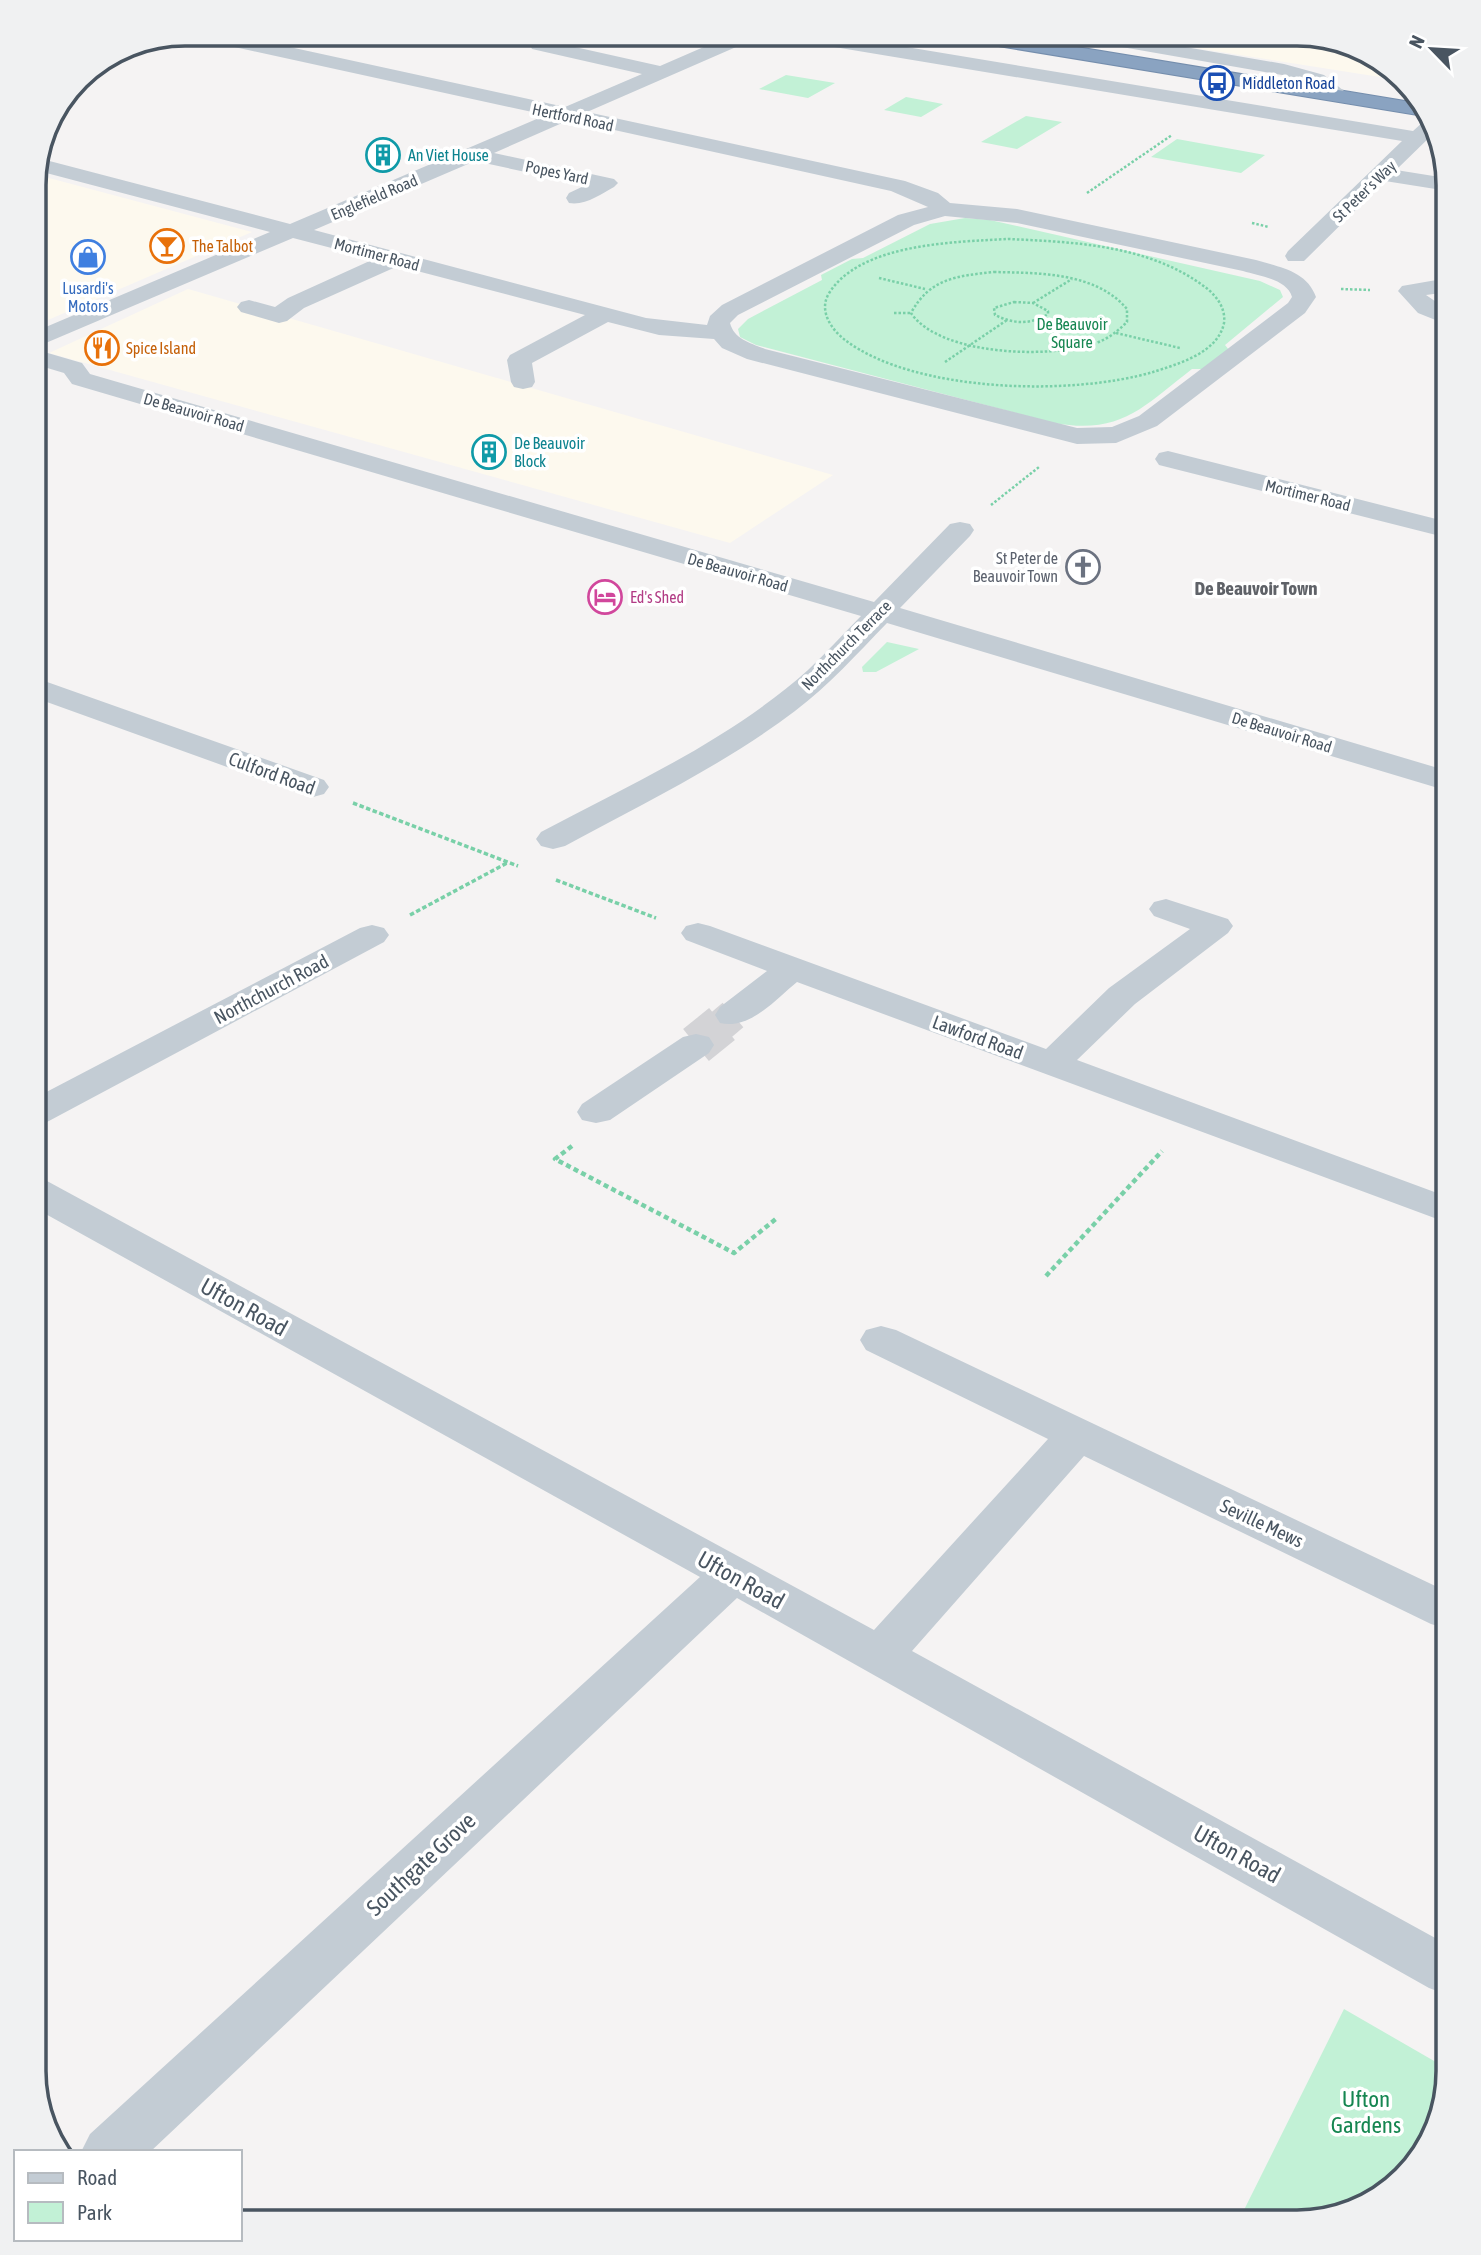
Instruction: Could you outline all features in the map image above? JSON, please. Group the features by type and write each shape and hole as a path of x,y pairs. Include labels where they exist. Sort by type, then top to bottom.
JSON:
{"highway":[{"path":"1035,46 1412,108"}],"street":[{"name":"Hertford Road","path":"256,46 897,186 930,198 944,209"},
{"path":"544,46 661,72"},
{"name":"Englefield Road","path":"46,336 475,155 722,46"},
{"path":"870,46 1425,132"},
{"path":"1047,48 1051,46"},
{"path":"1150,46 1284,69 1317,79 1339,95"},
{"name":"St Peter's Way","path":"1296,256 1425,132"},
{"name":"Popes Yard","path":"475,155 607,183 577,198"},
{"name":"Mortimer Road","path":"47,167 605,314 648,328 719,332"},
{"path":"1381,174 1436,183"},
{"path":"944,209 983,211 1045,222 1248,265 1285,276 1301,287 1304,298 1297,308 1149,421 1116,435 1077,436 1043,429 756,354 727,341 719,332 718,321 730,310 906,220 944,209"},
{"path":"249,307 279,316 296,303 396,258"},
{"path":"1436,287 1410,291 1421,306 1436,313"},
{"path":"523,382 519,360 605,314"},
{"name":"De Beauvoir Road","path":"46,360 73,368 81,379 1436,777"},
{"name":"Mortimer Road","path":"1168,459 1436,527"},
{"name":"Northchurch Terrace","path":"553,839 702,759 782,706 819,676 960,530"},
{"name":"Culford Road","path":"46,691 313,787"},
{"path":"1052,1064 1122,996 1216,926 1166,909"},
{"name":"Lawford Road","path":"698,933 1436,1207"},
{"name":"Northchurch Road","path":"46,1107 372,935"},
{"path":"733,1015 793,968"},
{"path":"596,1112 696,1045"},
{"name":"Ufton Road","path":"46,1197 880,1655 1436,1965"},
{"name":"Seville Mews","path":"881,1340 1436,1606"},
{"path":"880,1655 1077,1435"},
{"name":"Southgate Grove","path":"112,2150 732,1575"}],"path":[{"path":"1045,222 1173,135"},
{"path":"1009,239 1106,248 1158,262 1181,272 1199,282 1217,298 1224,315 1219,336 1211,345 1184,361 1132,377 1062,386 1018,386 943,377 900,367 849,343 835,331 826,317 825,303 835,284 852,271 880,258 919,248 1009,239"},
{"path":"1019,272 1072,279 1098,287 1117,297 1127,309 1127,322 1116,333 1096,343 1046,351 1001,351 968,346 929,331 917,322 911,313 913,300 925,289 965,276 1019,272"},
{"path":"874,276 925,289"},
{"path":"1033,303 1072,279"},
{"path":"1301,287 1410,291"},
{"path":"1006,303 1033,303 1045,308 1048,314 1032,321 1007,320 995,315 995,308 1006,303"},
{"path":"894,313 911,313"},
{"path":"941,365 1007,320"},
{"path":"1116,333 1190,350"},
{"path":"960,530 1077,436"},
{"name":"Culford Road","path":"313,787 508,863"},
{"path":"372,935 508,863 519,867"},
{"path":"552,879 698,933"},
{"path":"596,1112 598,1126 555,1159 734,1253 776,1218"},
{"path":"1046,1276 1194,1117"}],"shaded area":[{"path":"1183,46 1315,47 1350,56 1386,78"},
{"path":"46,177 252,232 48,320"},
{"path":"188,289 833,475 730,543 49,353"}],"green space":[{"path":"786,75 835,83 808,98 759,89"},
{"path":"906,97 943,104 921,117 884,110"},
{"path":"1026,116 1062,122 1017,149 981,142"},
{"path":"1177,139 1265,155 1241,173 1151,157"},
{"name":"De Beauvoir Square","path":"965,218 990,220 1260,281 1280,290 1283,297 1225,345 1229,350 1204,369 1192,369 1130,415 1097,425 1054,423 756,345 740,337 738,329 748,319 822,280 821,275 852,259 863,258 930,224"},
{"path":"887,642 919,649 876,672 863,672 862,667"},
{"name":"Ufton Gardens","path":"1344,2009 1436,2062 1431,2106 1425,2124 1407,2155 1381,2181 1350,2199 1332,2205 1296,2210 1244,2210"}],"tunnel":[{"path":"720,1026 733,1015"},
{"path":"696,1045 722,1024"}],"place":[{"name":"Middleton Road","path":"1217,83"},
{"name":"An Viet House","path":"383,155"},
{"name":"The Talbot","path":"167,246"},
{"name":"Lusardi's Motors","path":"88,257"},
{"name":"Spice Island","path":"102,348"},
{"name":"De Beauvoir Block","path":"489,452"},
{"name":"St Peter de Beauvoir Town","path":"1083,567"},
{"name":"Ed's Shed","path":"605,597"}],"district":[{"name":"De Beauvoir Town","path":"1256,588"}]}
